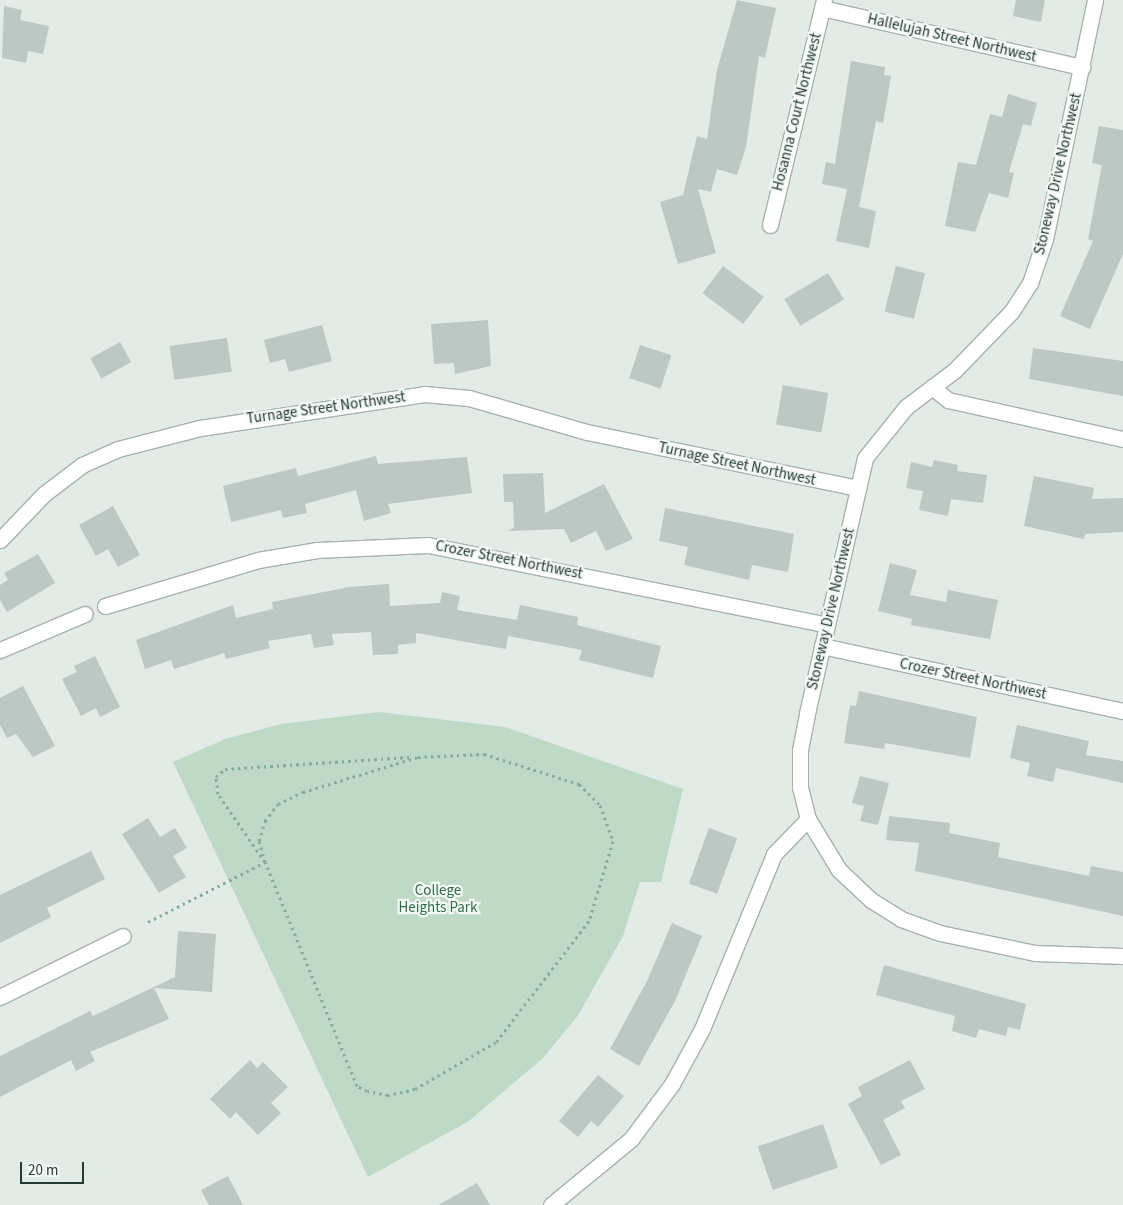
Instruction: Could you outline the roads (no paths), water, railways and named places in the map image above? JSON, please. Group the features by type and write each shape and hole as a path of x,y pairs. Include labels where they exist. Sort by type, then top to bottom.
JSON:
{"street":[{"name":"Stoneway Drive Northwest","path":"1095,0 1045,240 1030,283 1011,312 980,345 883,430 865,458 800,750 800,788 808,819 853,885 901,919 940,933 1034,953 1123,956"},
{"name":"Hallelujah Street Northwest","path":"823,4 1082,67"},
{"name":"Hosanna Court Northwest","path":"770,225 823,4"},
{"path":"932,387 948,400 1123,439"},
{"name":"Turnage Street Northwest","path":"0,540 44,494 82,465 118,449 200,428 424,394 469,398 587,432 858,488"},
{"name":"Crozer Street Northwest","path":"105,606 258,560 317,550 428,545 827,625"},
{"path":"0,650 85,614"},
{"name":"Crozer Street Northwest","path":"822,646 1123,711"},
{"path":"551,1205 631,1139 672,1084 702,1029 774,854 808,819"},
{"path":"0,997 123,936"}],"park label":[{"name":"College Heights Park","path":"438,898"}]}
